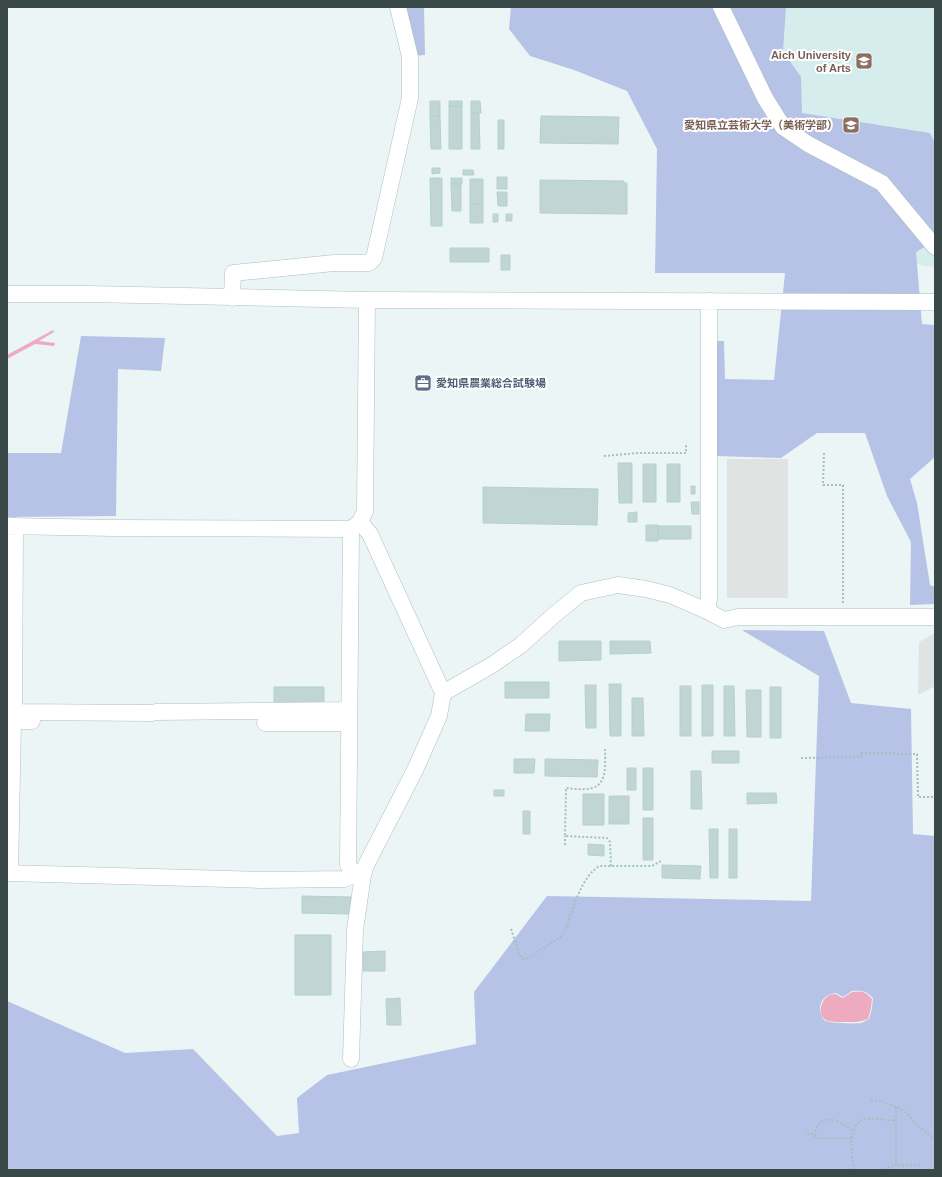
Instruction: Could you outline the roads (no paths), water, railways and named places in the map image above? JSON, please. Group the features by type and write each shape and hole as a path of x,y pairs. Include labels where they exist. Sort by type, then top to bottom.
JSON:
{"street":[{"path":"232,298 232,273 334,263 368,263 374,258 410,98 410,57 398,7"},
{"path":"721,7 765,98 783,127 808,144 882,183 935,247"},
{"path":"7,294 89,294 367,300 935,302"},
{"path":"359,874 348,865 349,717 356,525 365,512 367,300"},
{"path":"708,611 709,301"},
{"path":"356,525 370,534 443,693 439,716 415,770 366,865 359,874 344,879 261,880 8,873 14,721 349,717 156,712 14,712 11,526 356,525"},
{"path":"443,693 492,665 522,645 554,615 581,593 618,585 646,589 670,595 708,611 724,620 738,617 935,617"},
{"path":"351,1059 355,930 359,874"}],"place":[{"name":"Aich University of Arts","path":"864,61"},
{"name":"愛知県立芸術大学（美術学部）","path":"851,125"},
{"name":"愛知県農業総合試験場","path":"423,383"}]}
